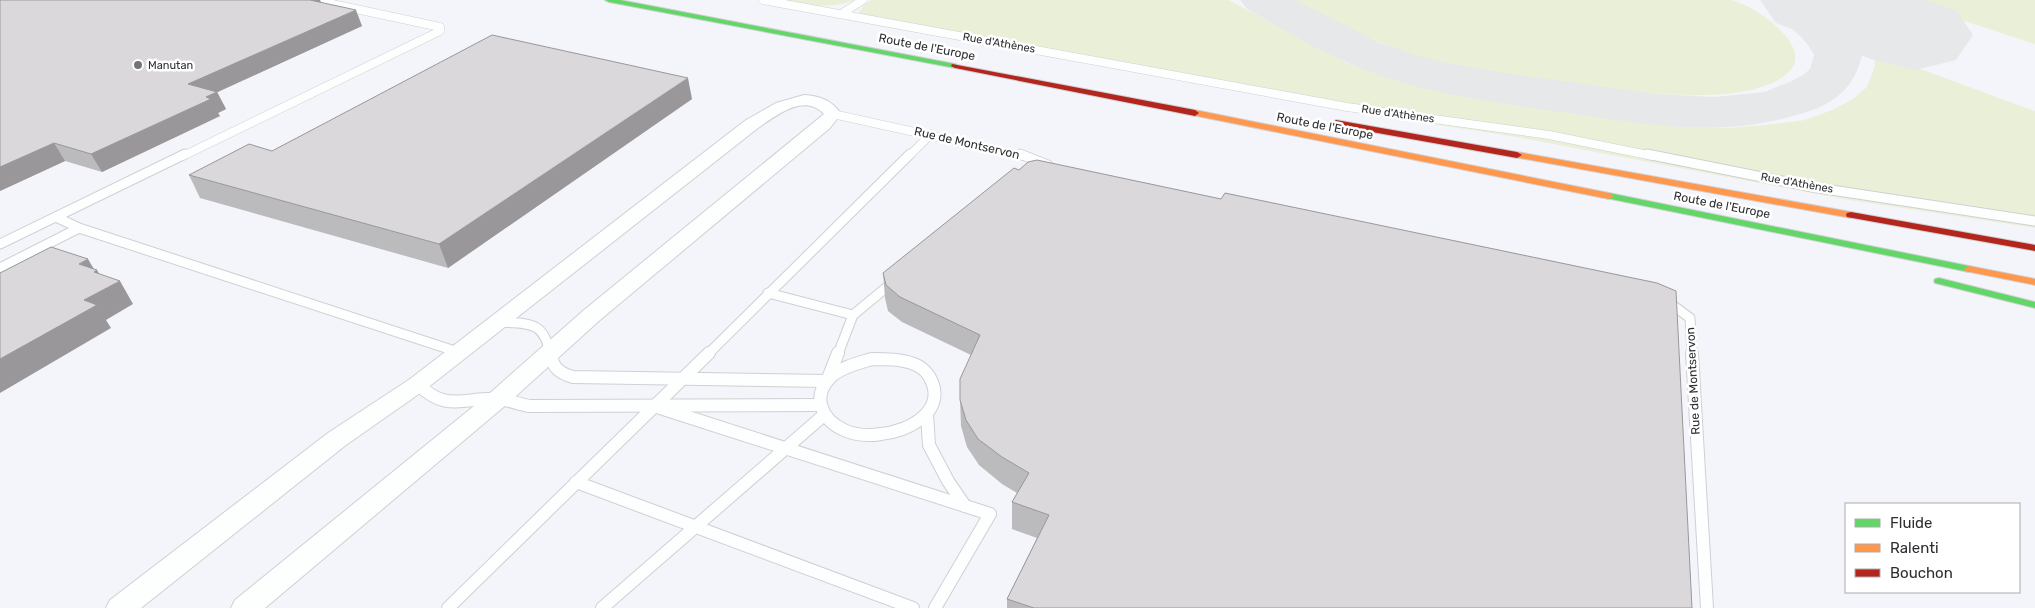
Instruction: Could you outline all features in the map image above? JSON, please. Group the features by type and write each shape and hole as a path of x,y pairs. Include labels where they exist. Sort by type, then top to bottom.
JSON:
{"main road":[{"name":"Route de l'Europe","path":"609,0 1313,137 2035,282"},
{"name":"Route de l'Europe","path":"659,0 1125,87"},
{"name":"Route de l'Europe","path":"1676,196 1324,123 2035,247"},
{"path":"1313,137 1326,150 1491,184"},
{"path":"2035,298 1927,276 2035,305"}],"street":[{"path":"120,608 337,439 418,384 752,124 781,104 818,100 827,106 832,114 824,124 549,352 498,399 245,608"}],"lane":[{"path":"0,244 440,32 440,27 314,0"},
{"name":"Rue d'Athènes","path":"763,0 1347,107 1549,135 1812,186 2035,221"},
{"path":"841,14 862,0"},
{"name":"Rue de Montservon","path":"832,114 1016,152 1036,165 1058,168"},
{"path":"448,608 931,134"},
{"path":"56,217 79,228 458,352"},
{"path":"0,268 79,228"},
{"path":"497,322 528,325 540,329 546,337 553,365 559,372 573,377 827,381 839,371 854,363 890,358 920,368 931,378 936,389 934,402 927,414 914,425 896,432 876,435 856,434 839,428 822,410 821,393 827,381 853,315 898,278"},
{"path":"768,294 853,315"},
{"name":"Rue de Montservon","path":"1658,300 1667,301 1690,318 1707,608"},
{"path":"418,384 423,390 438,399 452,403 498,399 530,406 654,406 822,410"},
{"path":"654,406 990,514 934,608"},
{"path":"602,608 786,448 822,410"},
{"path":"927,414 929,445 948,481 965,506"},
{"path":"576,482 914,608"}],"green space":[{"path":"777,0 855,0 826,6"},
{"path":"871,0 1229,0 1349,64 1399,80 1443,91 1634,122 1682,127 1726,128 1765,125 1805,120 1832,110 1853,99 1867,87 1875,66 1874,52 2035,111 2035,228 1849,200 1516,137 1343,110 853,21 864,5"},
{"path":"1294,0 1731,0 1757,11 1776,25 1791,44 1795,53 1795,63 1789,72 1762,87 1723,94 1675,95 1623,91 1520,76 1423,58 1366,36"},
{"path":"1901,0 2035,0 2035,44"}],"building":[{"name":"Manutan","path":"0,0 310,0 356,10 188,84 217,92 206,97 211,99 91,154 54,143 0,167"},
{"path":"492,35 688,78 439,244 189,175 249,144 272,151"},
{"path":"1037,160 1221,199 1225,193 1657,283 1676,291 1692,608 1034,608 1007,599 1049,515 1012,502 1029,473 1002,457 978,439 966,420 960,400 960,379 980,335 900,297 886,285 883,273 1014,168 1019,170 1028,162"},
{"path":"51,247 88,259 79,264 97,270 94,272 120,281 84,300 97,305 0,359 0,273"}],"taxiway":[{"path":"1262,0 1361,52 1420,72 1488,86 1695,113 1729,113 1777,105 1808,93 1831,76 1838,55 1829,37 1783,0"}],"runway":[{"path":"1814,0 1915,35"}],"traffic: fast":[{"path":"609,0 955,66"},
{"path":"1609,196 1969,269"},
{"path":"1939,281 2035,305"}],"traffic: slow":[{"path":"1195,113 1609,196"},
{"path":"1517,155 1851,215"},
{"path":"1969,269 2035,282"}],"traffic: jam":[{"path":"955,66 1195,113"},
{"path":"1336,123 1517,155"},
{"path":"1851,215 2035,248"}],"place":[{"name":"Manutan","path":"138,65"}]}
